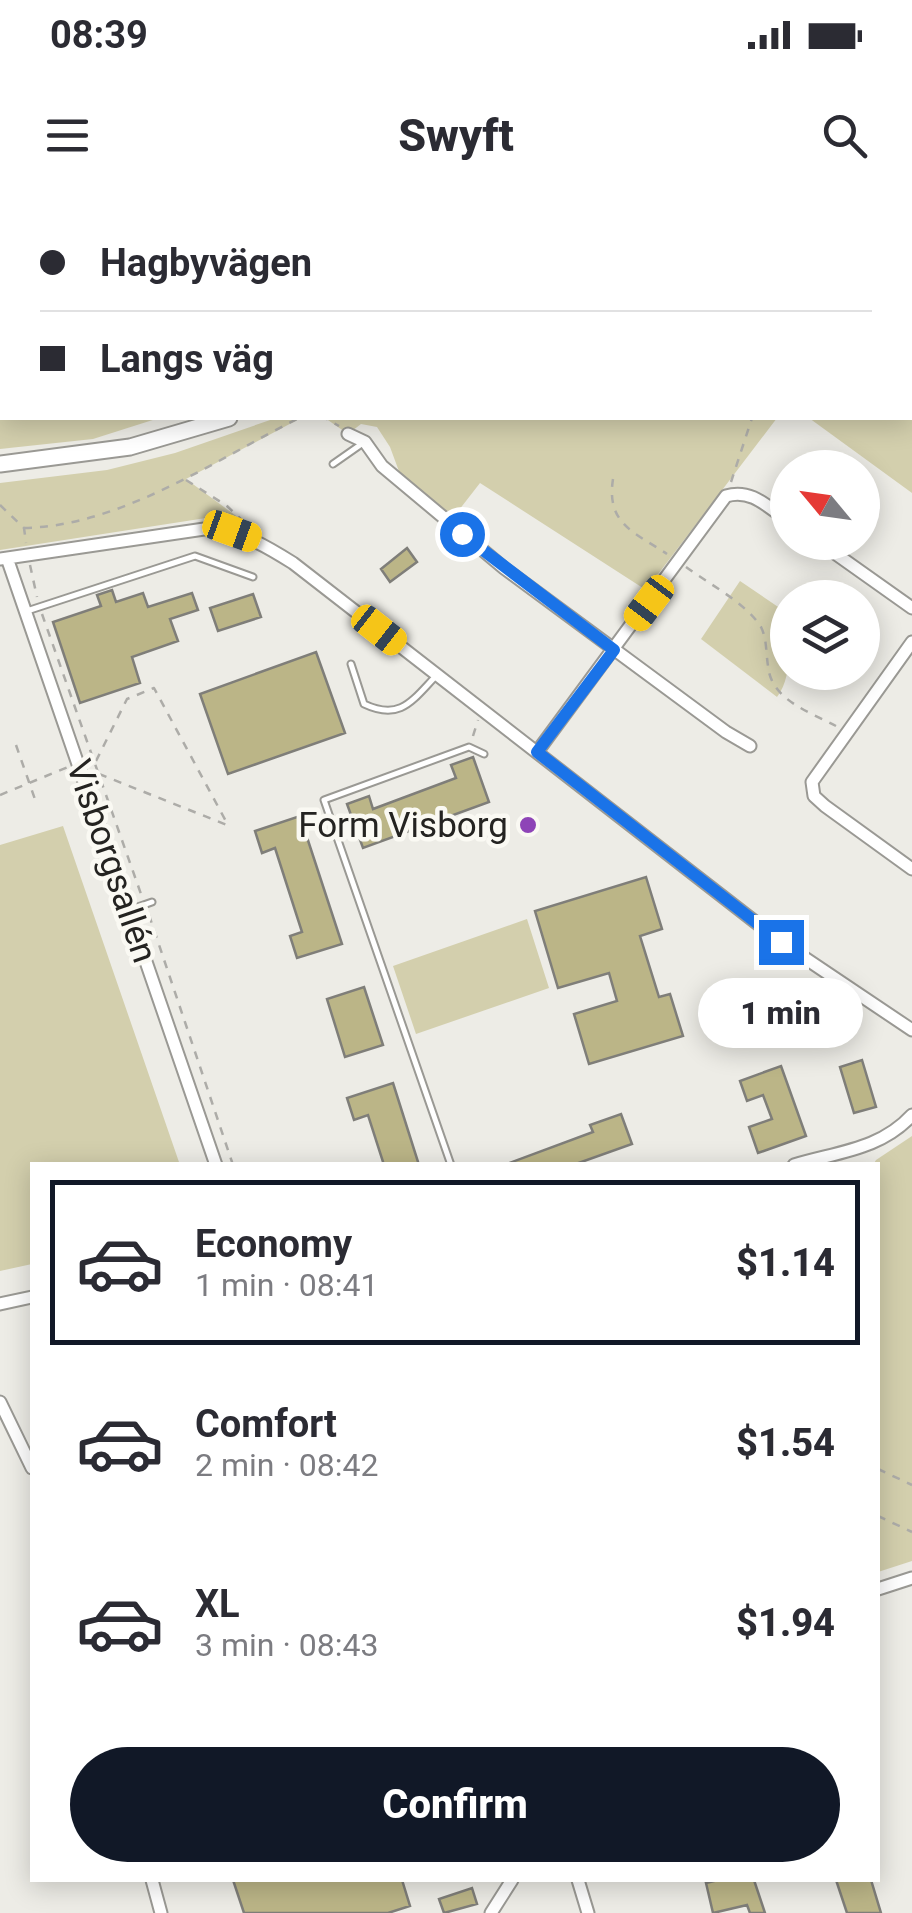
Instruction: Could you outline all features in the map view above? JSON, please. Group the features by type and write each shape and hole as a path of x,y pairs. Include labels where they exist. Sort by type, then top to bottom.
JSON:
{"main road":[{"path":"0,464 130,447 222,420"}],"street":[{"path":"348,434 365,442 382,466 442,517 614,650 750,746"},
{"path":"537,752 726,496 749,494 770,509"},
{"path":"3,559 211,528 256,540 437,674 781,942 912,1030"},
{"name":"Visborgsallén","path":"3,559 215,1162"},
{"path":"844,560 912,608"},
{"path":"912,642 812,782 814,796 912,869"},
{"path":"806,1162 884,1138 912,1115"},
{"path":"0,1304 30,1296"},
{"path":"0,1402 30,1464"},
{"path":"880,1589 912,1578"},
{"path":"153,1882 161,1913"},
{"path":"491,1913 511,1882"},
{"path":"579,1882 588,1913"}],"lane":[{"path":"333,464 365,442"},
{"path":"24,611 195,556 253,577"},
{"path":"351,664 364,704 382,712 407,706 437,674"},
{"path":"449,1162 324,800 470,747 484,754"},
{"path":"129,910 149,904"}],"path":[{"path":"24,528 112,510 185,480 295,420"},
{"path":"328,420 348,434"},
{"path":"726,496 751,420"},
{"path":"614,479 610,500 620,523 678,561 760,626 773,685 784,698 846,731"},
{"path":"185,480 243,520 256,540"},
{"path":"0,505 24,528 39,608 149,904 232,1162"},
{"path":"95,762 127,699 154,688 228,825 99,774"},
{"path":"470,747 482,709"},
{"path":"16,745 38,804"},
{"path":"0,795 78,764"},
{"path":"880,1470 912,1485"},
{"path":"880,1517 912,1532"}],"shaded area":[{"path":"0,420 153,420 93,439 0,449"},
{"path":"270,420 297,420 186,479 243,521 206,518 0,550 0,483 107,470 175,453"},
{"path":"328,420 775,420 646,590 480,483 452,519 400,474 377,427 361,424 348,434"},
{"path":"812,420 912,420 912,493 880,470 880,450 853,450"},
{"path":"740,581 770,601 770,690 781,690 777,697 701,639"},
{"path":"63,826 179,1162 30,1162 30,1264 0,1271 0,845"},
{"path":"527,919 549,988 416,1034 393,966"},
{"path":"912,1136 912,1561 880,1571 880,1162 876,1160"}],"building":[{"path":"407,548 417,562 390,582 381,569"},
{"path":"112,590 116,602 143,593 148,607 192,593 198,610 170,619 178,641 132,657 140,683 80,703 53,622 101,606 97,595"},
{"path":"253,594 261,617 218,631 210,608"},
{"path":"316,652 345,733 228,774 200,694"},
{"path":"473,757 489,802 363,848 347,804 369,796 373,809 456,778 451,765"},
{"path":"300,816 342,944 297,958 290,936 302,932 275,848 262,853 255,831"},
{"path":"646,877 662,929 640,936 659,997 670,994 683,1036 589,1064 574,1014 617,1001 609,973 558,988 535,911"},
{"path":"364,987 383,1045 345,1057 327,999"},
{"path":"862,1060 876,1107 854,1113 840,1067"},
{"path":"781,1066 806,1136 758,1153 749,1127 772,1119 763,1095 747,1101 740,1081"},
{"path":"393,1083 418,1162 383,1162 368,1115 354,1120 347,1098"},
{"path":"621,1114 632,1144 581,1162 512,1162 593,1132 590,1125"},
{"path":"234,1882 403,1882 410,1906 388,1913 244,1913"},
{"path":"755,1882 765,1913 750,1913 747,1905 713,1913 706,1883"},
{"path":"837,1882 872,1882 881,1913 847,1913"},
{"path":"472,1888 477,1904 444,1913 439,1899"}],"place":[{"name":"Form Visborg","path":"528,825"}],"route":[{"path":"462,534 614,650 537,752 781,942"}]}
